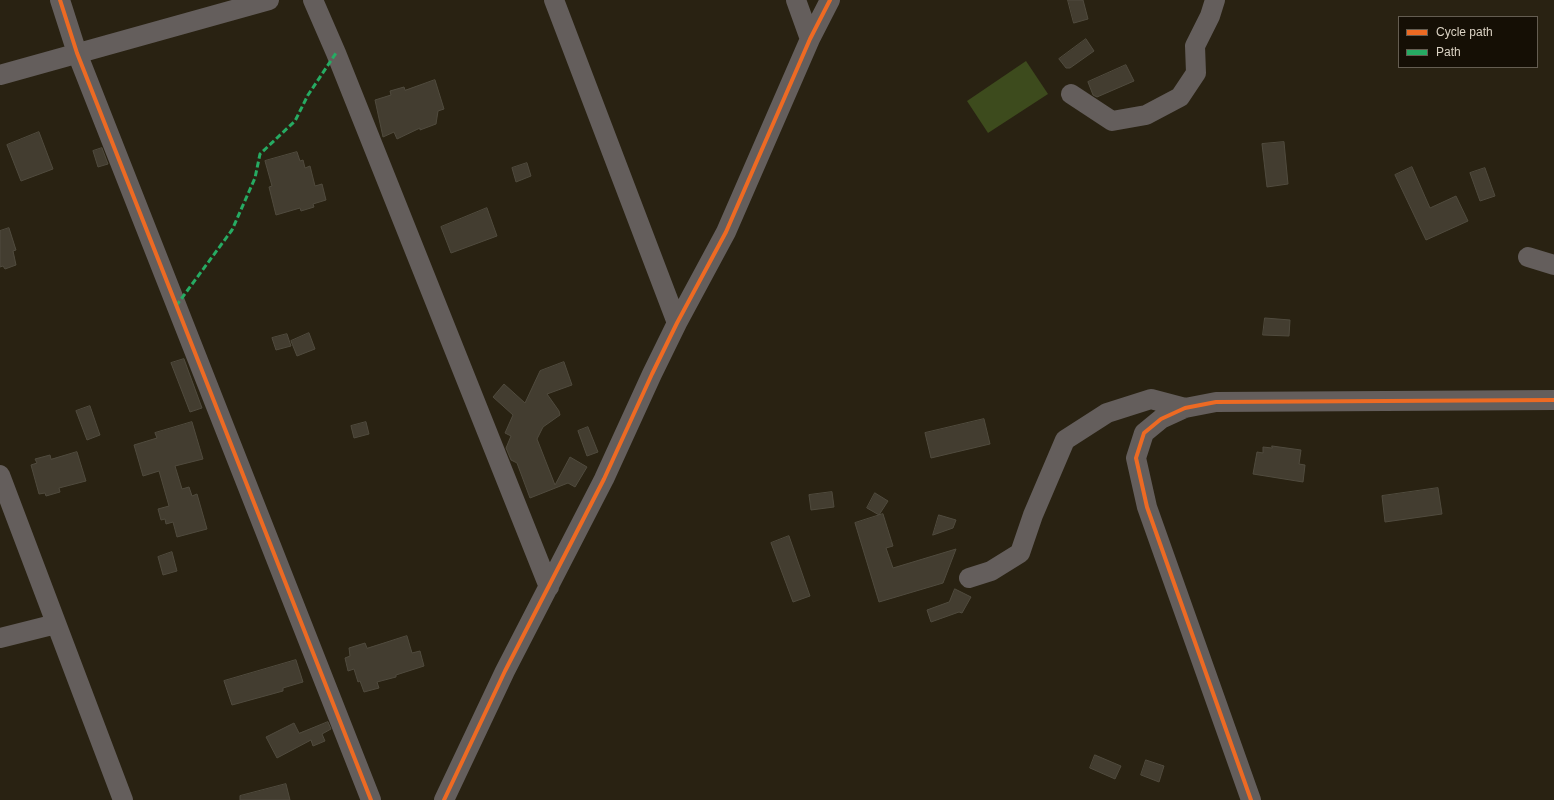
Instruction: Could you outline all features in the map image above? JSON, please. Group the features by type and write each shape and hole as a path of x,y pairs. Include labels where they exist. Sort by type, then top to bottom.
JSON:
{"street":[{"path":"60,0 77,53 371,800"},
{"path":"0,75 269,0"},
{"path":"313,0 336,53 549,587"},
{"path":"554,0 678,323"},
{"path":"796,0 810,39"},
{"path":"444,800 505,671 604,479 652,374 726,232 810,39 830,0"},
{"path":"1071,94 1112,121 1146,115 1180,97 1196,73 1195,46 1210,16 1215,0"},
{"path":"1528,257 1554,265"},
{"path":"969,578 991,571 1020,553 1033,515 1065,440 1107,413 1151,399 1185,408"},
{"path":"1251,800 1148,507 1136,458 1144,433 1160,419 1185,408 1216,402 1554,400"},
{"path":"0,476 123,800"},
{"path":"0,638 56,624"}],"green space":[{"path":"1026,61 1048,94 988,133 967,101"}],"building":[{"path":"1068,0 1083,0 1088,19 1074,23"},
{"path":"1086,39 1094,51 1070,68 1066,68 1059,59"},
{"path":"1126,65 1134,81 1097,97 1093,95 1088,82"},
{"path":"435,80 444,109 438,111 436,124 420,130 420,128 397,139 394,132 383,137 375,100 391,95 390,91 404,87 405,90"},
{"path":"39,132 53,169 21,181 7,145"},
{"path":"1284,142 1288,184 1267,187 1262,144"},
{"path":"102,148 108,164 98,167 93,151"},
{"path":"297,152 300,161 303,160 305,168 310,166 315,186 322,184 326,200 313,204 314,207 301,211 300,208 276,215 269,187 272,186 265,161"},
{"path":"527,163 531,176 516,182 512,168"},
{"path":"1412,167 1430,208 1456,196 1468,221 1426,240 1395,175"},
{"path":"1485,168 1495,196 1480,201 1470,173"},
{"path":"487,208 497,236 451,253 441,227"},
{"path":"9,228 16,250 13,251 16,265 5,269 3,266 0,267 0,231"},
{"path":"1265,318 1290,320 1289,336 1263,335"},
{"path":"309,333 315,349 297,356 291,341"},
{"path":"287,334 291,346 276,350 272,338"},
{"path":"184,359 202,408 190,412 171,363"},
{"path":"564,362 572,385 547,394 559,411 560,415 543,427 537,439 555,485 570,457 587,467 575,487 568,483 530,498 517,463 511,460 506,448 511,436 505,433 513,415 493,397 504,384 525,403 540,371"},
{"path":"90,406 100,435 87,440 76,411"},
{"path":"984,419 990,444 931,458 925,433"},
{"path":"192,422 203,459 175,466 182,489 189,487 192,496 197,494 207,529 177,537 173,522 166,524 165,519 161,520 158,509 169,506 159,471 143,476 134,445 157,438 155,433"},
{"path":"366,422 369,434 354,438 351,426"},
{"path":"588,427 598,452 587,456 578,431"},
{"path":"1272,446 1301,450 1299,464 1305,465 1303,482 1253,474 1257,452 1263,453 1263,447 1272,448"},
{"path":"77,452 86,481 59,488 60,492 46,496 45,493 39,494 31,465 37,463 35,459 50,455 51,459"},
{"path":"1438,488 1442,514 1385,522 1382,496"},
{"path":"832,492 834,507 811,510 809,495"},
{"path":"875,493 888,501 879,515 867,508"},
{"path":"883,514 893,546 886,548 893,568 956,549 943,583 879,602 855,523"},
{"path":"939,515 956,520 953,528 933,535"},
{"path":"789,536 810,596 793,602 771,543"},
{"path":"172,552 177,571 163,575 158,557"},
{"path":"955,589 971,597 962,613 959,612 931,622 927,610 949,602"},
{"path":"407,636 412,653 420,651 424,666 396,675 396,677 377,682 379,688 364,692 360,681 358,682 354,669 348,671 345,658 350,656 349,648 365,643 367,648"},
{"path":"296,660 303,682 283,688 283,691 232,705 224,681"},
{"path":"328,722 331,729 322,734 325,741 313,746 311,740 277,758 266,737 294,723 299,733"},
{"path":"1095,755 1121,766 1115,779 1090,768"},
{"path":"1146,760 1164,766 1159,782 1141,775"},
{"path":"286,784 290,800 240,800 240,796"}],"marked path":[{"path":"176,306 232,230 255,178 260,154 295,121 308,95 336,53"}],"cycle path":[{"path":"60,0 77,53 371,800"},
{"path":"444,800 505,671 604,479 677,323 726,232 810,39 830,0"},
{"path":"1251,800 1147,507 1136,458 1144,433 1161,419 1185,408 1216,402 1554,400"}]}
